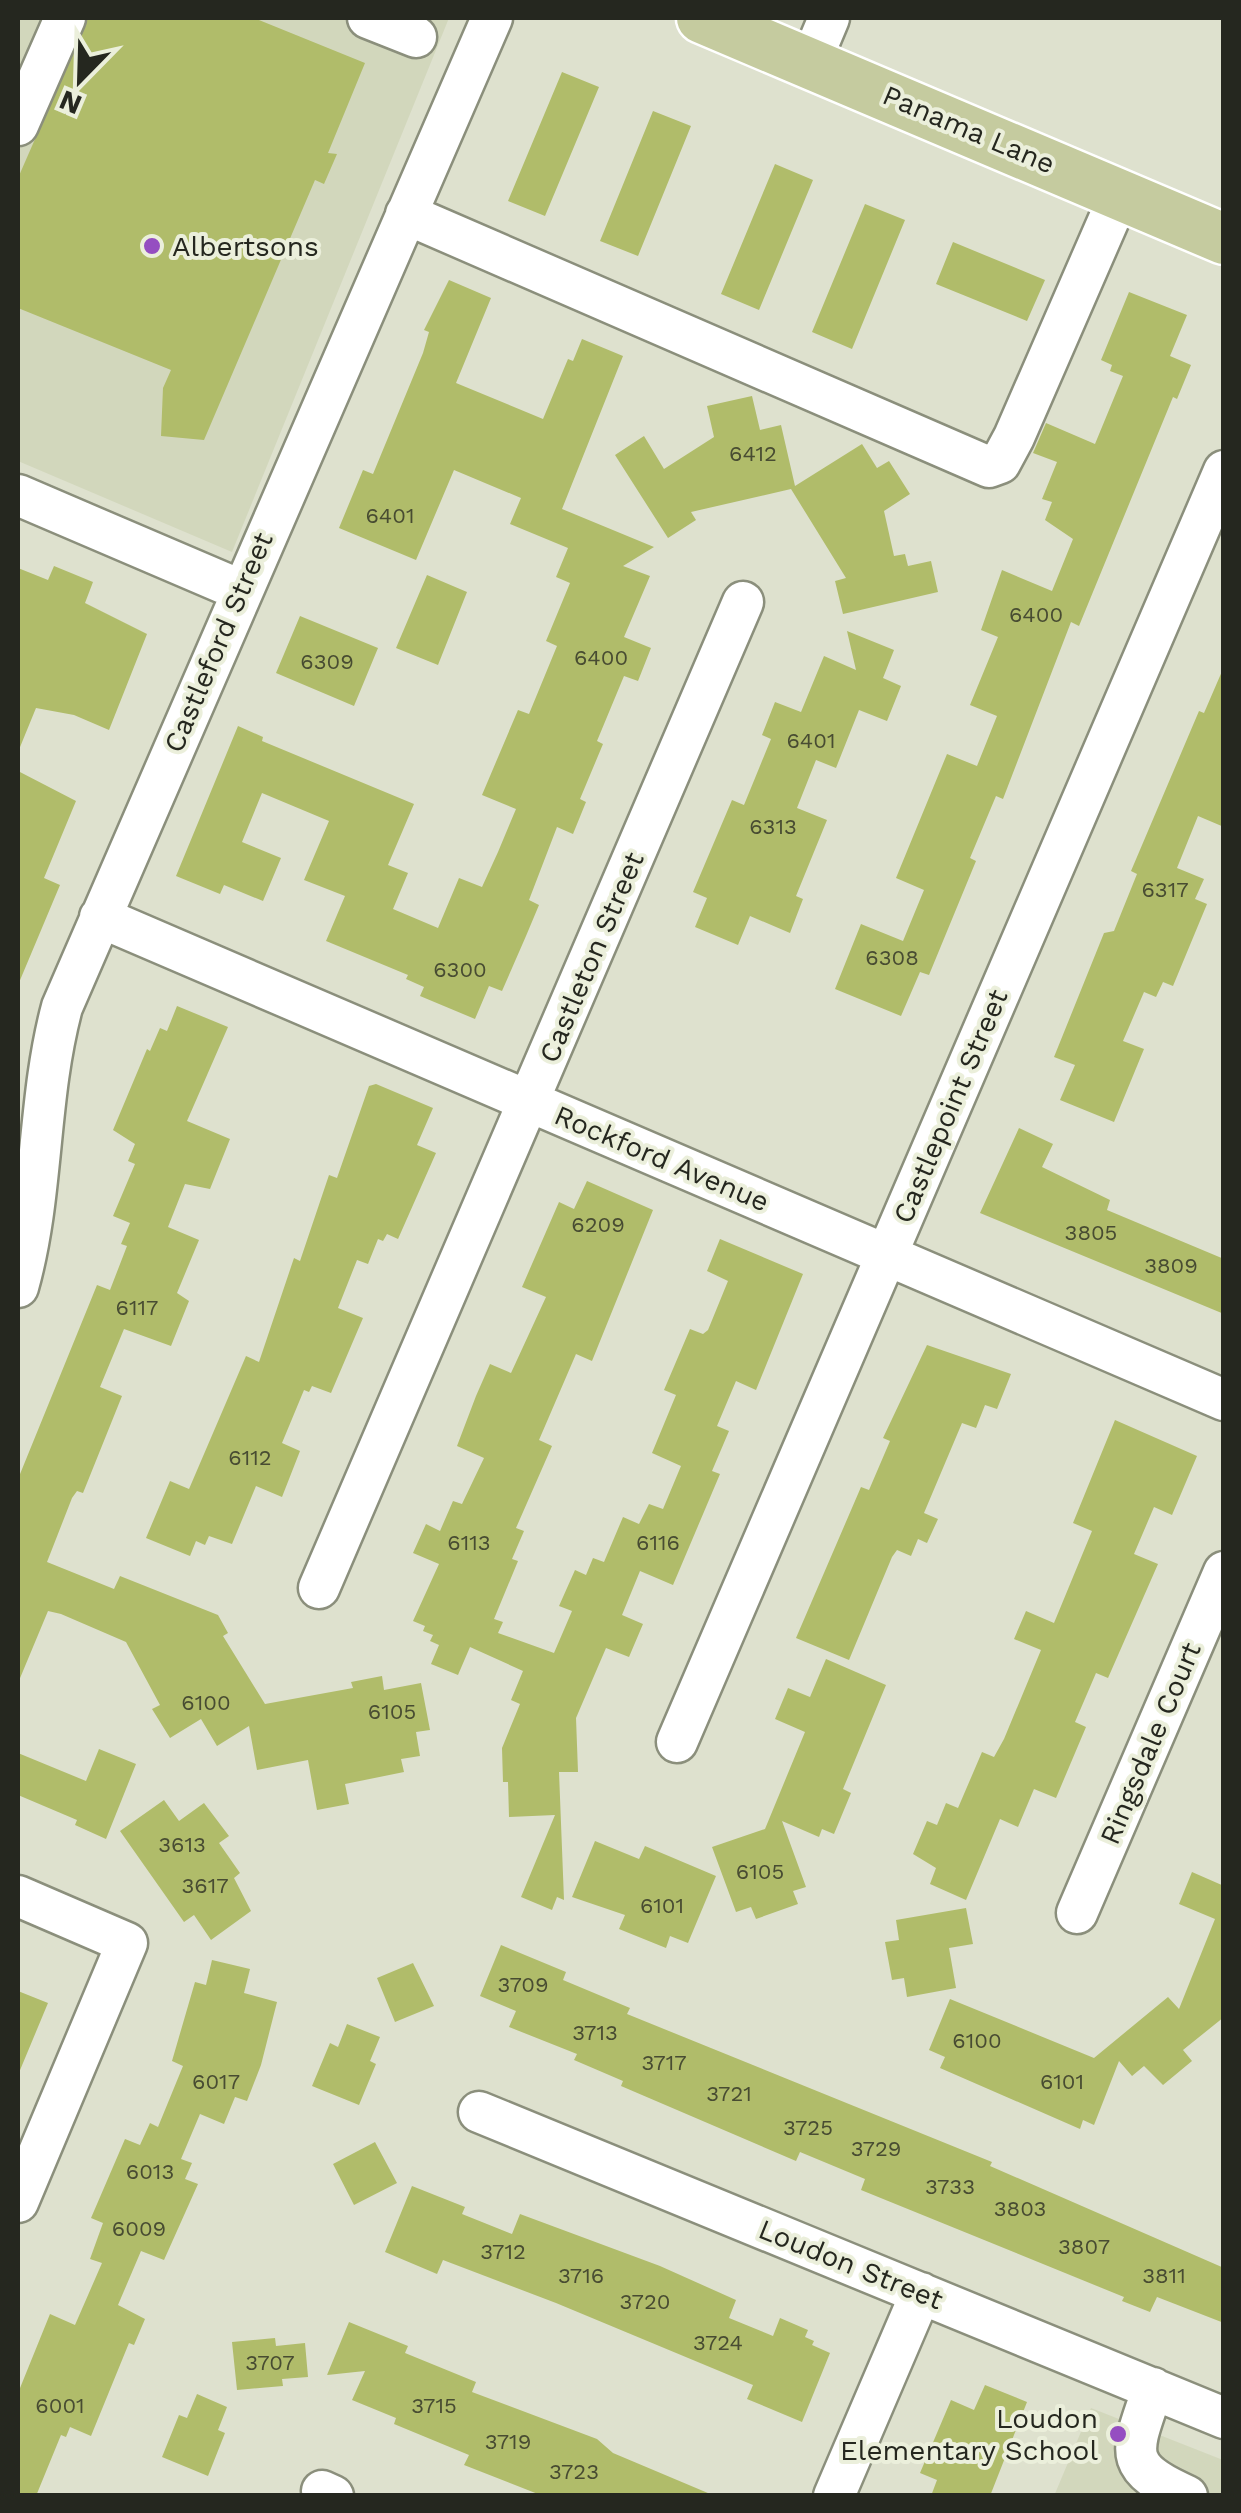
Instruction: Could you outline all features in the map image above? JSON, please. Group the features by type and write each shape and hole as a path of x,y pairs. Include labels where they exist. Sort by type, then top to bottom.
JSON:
{"main road":[{"name":"Panama Lane","path":"709,18 820,39 1120,194 1224,239"}],"street":[{"path":"18,125 64,18"},
{"path":"368,18 416,37"},
{"name":"Castleford Street","path":"18,1287 38,1186 32,1054 62,1007 240,590 492,18"},
{"path":"406,214 988,467 1000,464 1014,437 1120,194"},
{"name":"Castlepoint Street","path":"677,1742 1224,470"},
{"path":"18,495 240,590"},
{"name":"Castleton Street","path":"319,1588 743,602"},
{"name":"Rockford Avenue","path":"100,917 1224,1400"},
{"name":"Ringsdale Court","path":"1077,1913 1224,1572"},
{"path":"18,1896 128,1943 18,2202"},
{"name":"Loudon Street","path":"479,2112 1224,2418"},
{"path":"834,2496 920,2293"},
{"path":"1153,2388 1132,2448 1138,2466 1151,2480 1187,2496"}],"shaded area":[{"path":"18,18 449,18 232,552 18,461"},
{"name":"Loudon Elementary School","path":"1091,2408 1223,2460 1223,2495 1054,2496"}],"building":[{"name":"Albertsons","path":"88,18 254,18 365,63 328,153 337,154 324,184 315,180 204,440 161,436 163,388 171,370 18,308 18,178"},
{"path":"562,72 599,87 545,216 508,201"},
{"path":"653,111 691,126 638,256 600,241"},
{"path":"775,164 813,180 759,310 721,294"},
{"path":"865,204 905,220 852,349 812,332"},
{"path":"953,242 1045,280 1027,321 936,284"},
{"path":"449,280 491,298 456,383 543,419 568,359 573,361 582,339 623,356 562,509 654,547 623,566 650,576 624,637 651,648 638,681 624,676 597,741 603,744 580,799 586,802 573,834 557,827 529,900 539,905 502,991 489,986 475,1019 420,996 424,987 406,979 408,975 326,941 345,896 304,880 329,821 262,793 242,842 281,858 263,901 224,885 220,894 176,876 238,726 263,737 262,741 414,804 388,865 408,873 393,909 438,928 459,878 482,887 516,809 482,795 518,710 529,714 557,646 546,641 570,583 556,577 568,548 510,524 521,498 454,470 416,560 339,528 363,470 373,474 423,353 429,332 424,330"},
{"path":"1129,292 1187,315 1170,356 1191,365 1177,399 1173,397 1079,626 1071,622 1003,799 996,796 970,858 976,861 929,975 920,972 901,1016 835,989 861,924 903,941 924,890 896,878 947,754 977,766 997,716 970,705 998,637 981,630 1002,570 1052,591 1073,539 1045,520 1052,502 1042,499 1057,462 1033,453 1046,423 1095,444 1123,376 1110,371 1112,365 1101,360"},
{"path":"752,396 760,430 781,425 795,486 862,444 877,468 889,461 910,494 884,511 894,556 905,554 908,566 931,561 938,592 843,614 835,581 846,578 791,489 691,512 696,520 668,538 615,455 644,436 664,469 714,437 707,406"},
{"path":"54,566 93,582 85,603 147,634 109,730 74,715 36,708 18,752 18,568 48,580"},
{"path":"427,575 467,592 438,665 396,648"},
{"path":"300,616 378,648 354,706 276,673"},
{"path":"847,631 894,650 883,678 901,686 887,721 859,710 836,768 816,760 797,808 827,820 796,896 803,899 790,933 750,916 738,945 695,927 707,898 693,892 732,800 744,805 771,739 762,735 775,702 801,712 824,656 856,670"},
{"path":"1223,669 1224,827 1198,816 1177,868 1204,879 1195,899 1207,904 1173,986 1163,982 1156,997 1144,992 1123,1041 1144,1049 1114,1122 1060,1100 1075,1065 1054,1057 1104,933 1114,931 1137,874 1131,871 1199,711 1204,713"},
{"path":"18,771 76,801 44,878 60,885 18,985"},
{"path":"177,1006 228,1027 187,1121 230,1139 210,1189 185,1184 168,1227 199,1240 177,1293 189,1301 171,1346 124,1329 100,1387 122,1396 83,1493 77,1491 72,1498 47,1562 114,1589 120,1576 218,1615 228,1633 223,1636 265,1704 353,1688 351,1682 382,1676 384,1690 421,1683 430,1730 416,1732 420,1756 401,1759 404,1772 345,1784 349,1804 317,1810 308,1760 257,1770 249,1726 217,1746 201,1719 170,1738 152,1709 160,1705 126,1642 61,1614 48,1611 18,1683 18,1479 97,1285 110,1290 127,1246 121,1244 130,1223 113,1216 135,1164 128,1161 135,1144 113,1130 147,1049 150,1051 160,1028 167,1031"},
{"path":"376,1084 433,1108 417,1145 436,1153 398,1239 387,1234 383,1241 378,1239 368,1264 357,1260 338,1308 363,1318 331,1393 312,1386 309,1392 304,1390 282,1443 300,1451 282,1497 256,1486 232,1544 209,1536 205,1545 196,1541 190,1556 146,1538 170,1481 189,1489 246,1356 259,1362 294,1258 300,1261 329,1175 337,1178 369,1086"},
{"path":"1019,1128 1053,1144 1042,1167 1110,1200 1107,1210 1224,1259 1224,1314 980,1213"},
{"path":"587,1181 653,1210 592,1361 576,1354 539,1440 552,1446 516,1528 524,1531 512,1559 518,1561 494,1619 503,1622 498,1633 554,1653 572,1611 559,1606 575,1570 586,1575 593,1558 604,1562 623,1517 639,1524 649,1504 663,1509 681,1466 652,1453 676,1395 664,1390 690,1329 703,1334 708,1330 728,1281 707,1271 720,1239 803,1274 756,1390 736,1381 717,1426 729,1431 712,1471 720,1474 673,1585 640,1571 622,1615 643,1624 629,1657 606,1648 576,1718 578,1772 559,1772 564,1900 557,1897 552,1910 521,1897 555,1815 509,1817 508,1782 503,1782 502,1748 520,1704 511,1700 523,1671 470,1647 458,1675 431,1664 439,1645 430,1641 433,1635 423,1631 425,1626 413,1621 439,1564 413,1553 426,1524 440,1531 453,1501 462,1504 484,1458 457,1446 490,1364 511,1373 546,1297 522,1287 559,1202 574,1209"},
{"path":"927,1345 1011,1374 997,1409 985,1405 976,1428 962,1423 924,1513 938,1519 927,1543 918,1539 911,1556 897,1550 892,1557 849,1660 796,1638 861,1487 869,1490 890,1441 883,1438"},
{"path":"1115,1420 1197,1456 1172,1515 1154,1507 1134,1554 1158,1564 1108,1678 1096,1673 1075,1722 1086,1727 1056,1798 1034,1789 1018,1827 1000,1819 966,1900 930,1884 936,1868 913,1854 927,1821 937,1825 946,1803 958,1808 982,1752 994,1757 1004,1739 1041,1650 1014,1639 1026,1611 1054,1623 1092,1531 1073,1523"},
{"path":"826,1659 886,1685 843,1789 851,1793 834,1834 822,1829 819,1837 782,1821 806,1887 793,1891 798,1904 756,1919 751,1907 736,1912 712,1847 765,1829 805,1732 775,1719 788,1688 810,1697"},
{"path":"99,1749 136,1764 106,1839 75,1825 77,1820 18,1795 18,1753 86,1781"},
{"path":"164,1800 179,1821 204,1803 229,1836 219,1843 240,1873 234,1878 251,1911 211,1940 194,1915 184,1922 120,1831"},
{"path":"595,1841 639,1859 645,1846 716,1876 688,1943 670,1936 666,1948 619,1929 625,1915 572,1897"},
{"path":"1192,1872 1224,1886 1224,2017 1183,2050 1192,2061 1163,2085 1144,2066 1132,2076 1119,2061 1094,2125 1083,2120 1080,2129 940,2068 945,2057 929,2050 950,1999 1094,2058 1168,1997 1179,2009 1215,1919 1179,1904"},
{"path":"966,1908 973,1944 949,1948 956,1988 907,1997 904,1978 892,1980 885,1942 899,1940 896,1920"},
{"path":"501,1945 566,1972 563,1980 630,2008 627,2014 992,2162 990,2166 1224,2268 1224,2323 1157,2297 1150,2312 1122,2301 1124,2297 861,2190 865,2179 800,2152 796,2161 621,2086 623,2081 574,2060 577,2054 509,2027 516,2011 480,1996"},
{"path":"212,1960 250,1969 244,1993 277,2002 261,2065 247,2101 235,2097 224,2124 200,2114 181,2159 192,2163 185,2179 198,2184 164,2260 141,2251 118,2305 145,2319 134,2345 129,2343 91,2436 70,2427 66,2437 61,2435 36,2496 18,2496 18,2393 50,2314 75,2325 102,2263 90,2259 103,2223 91,2218 125,2139 140,2145 150,2123 158,2127 183,2066 172,2061 195,1982 206,1985"},
{"path":"413,1963 434,2006 395,2022 377,1978"},
{"path":"18,1991 48,2003 18,2075"},
{"path":"347,2024 380,2037 370,2061 376,2064 359,2105 312,2086 330,2043 338,2047"},
{"path":"375,2142 397,2183 354,2205 333,2164"},
{"path":"412,2186 465,2207 462,2214 512,2234 520,2214 660,2266 736,2300 729,2318 773,2336 780,2318 808,2330 805,2337 814,2341 812,2345 830,2353 802,2422 747,2399 753,2385 556,2303 443,2260 437,2274 385,2252"},
{"path":"349,2322 408,2346 405,2353 476,2382 472,2392 597,2439 613,2453 715,2496 543,2496 464,2465 469,2455 394,2424 396,2418 352,2400 365,2371 327,2375"},
{"path":"275,2338 276,2346 305,2343 308,2377 282,2379 283,2386 237,2390 232,2342"},
{"path":"985,2385 1027,2402 990,2496 931,2496 937,2480 920,2473 951,2400 974,2410"},
{"path":"197,2394 227,2407 218,2430 225,2433 208,2476 162,2457 179,2415 187,2418"}],"place":[{"name":"Albertsons","path":"152,246"},
{"name":"Loudon Elementary School","path":"1118,2434"}]}
